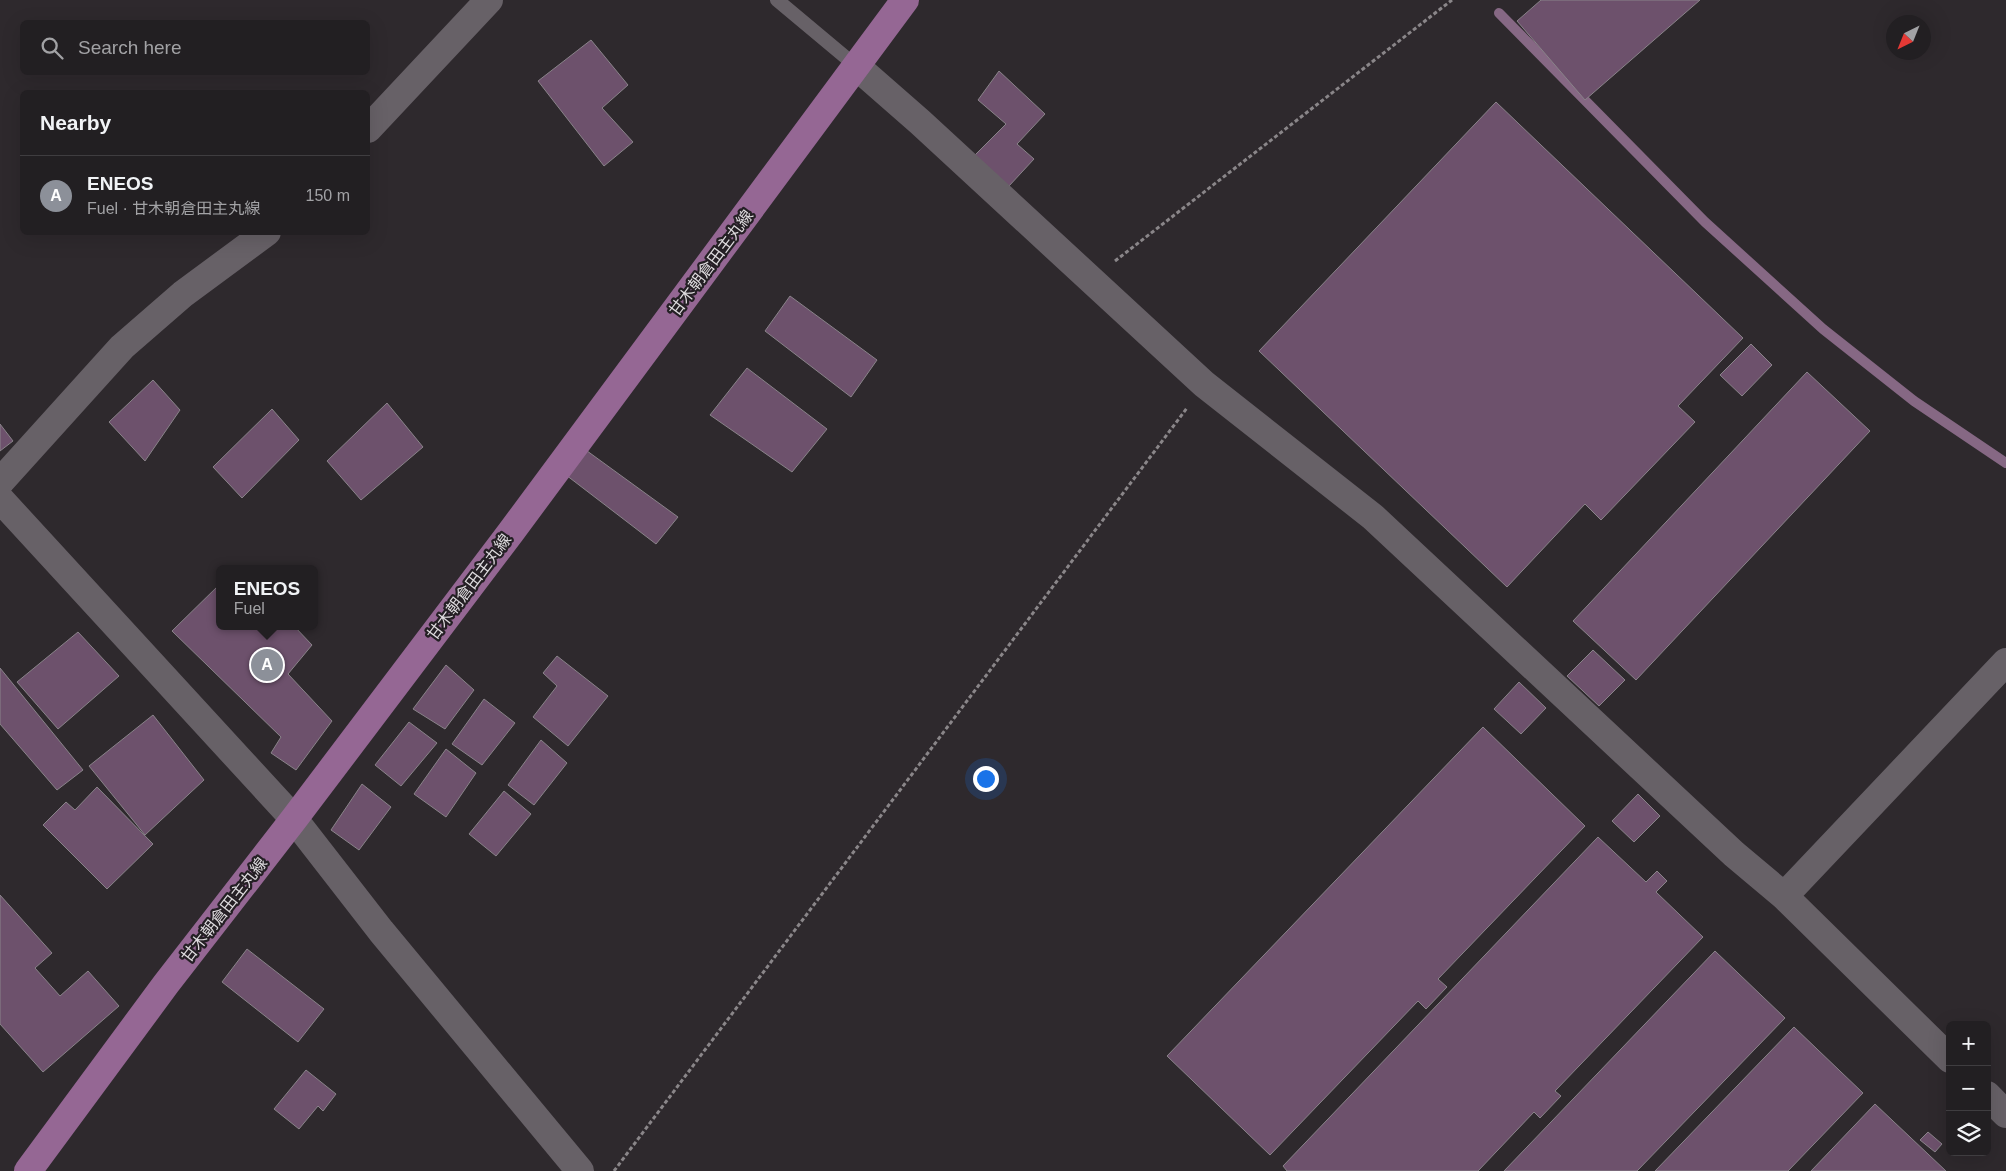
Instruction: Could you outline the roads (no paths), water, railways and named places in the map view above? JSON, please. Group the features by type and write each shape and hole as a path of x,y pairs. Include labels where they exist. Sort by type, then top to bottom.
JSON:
{"main road":[{"name":"甘木朝倉田主丸線","path":"28,1171 166,984 294,819 511,532 905,0"}],"street":[{"path":"370,127 489,0"},
{"path":"856,66 920,122 1204,384 1373,517 1734,854 1784,896 1946,1055"},
{"path":"0,482 122,347 183,294 263,235"},
{"path":"0,499 294,819 381,932 580,1171"},
{"path":"1784,896 2006,662"},
{"path":"1991,1099 2006,1114"}],"lane":[{"path":"777,0 856,66"}],"waterway":[{"path":"1499,13 1705,222 1823,329 1914,401 2006,463"}],"place":[{"name":"ENEOS","path":"267,665"}]}
